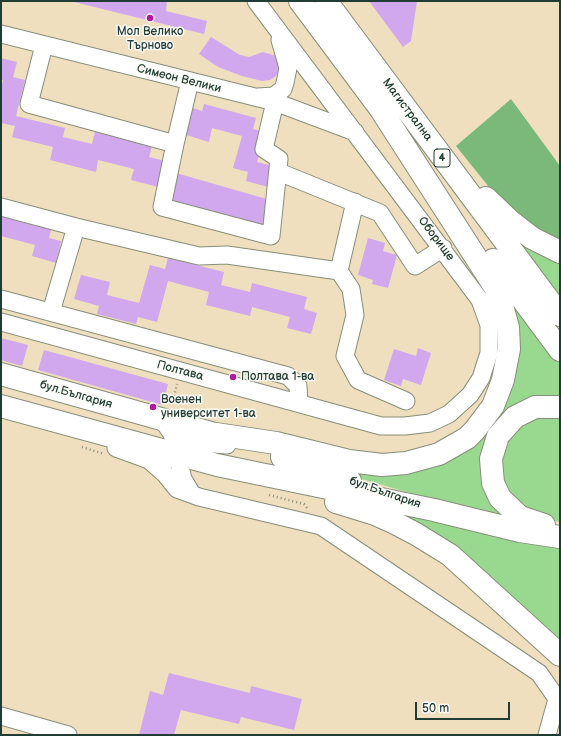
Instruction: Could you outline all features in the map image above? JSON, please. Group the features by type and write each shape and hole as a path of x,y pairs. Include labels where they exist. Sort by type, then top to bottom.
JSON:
{"main road":[{"name":"4","path":"300,1 384,97 560,350"},
{"name":"Магистрална","path":"326,1 384,97 560,315"},
{"path":"384,97 500,212 532,238 560,252"},
{"path":"216,434 276,443 350,461 382,465 406,463 439,454 458,444 475,430 492,406 505,371 509,338 506,316 495,287 384,97"},
{"name":"бул.България","path":"1,374 216,434 434,510"},
{"name":"бул.България","path":"1,406 174,451 208,463 434,510"},
{"path":"560,407 535,407 515,417 503,429 495,443 491,467 496,490 500,498 513,512 527,520 560,530"},
{"path":"208,463 375,514 416,534 465,567 560,655"},
{"path":"434,510 520,531 560,537"}],"street":[{"name":"Оборище","path":"256,1 476,291 487,316 490,334 489,353 481,378 470,395 456,408 430,423 392,427 359,420"},
{"path":"255,97 267,97 279,92 283,89 288,75 287,61 276,27"},
{"name":"Симеон Велики","path":"1,34 275,102 355,132"},
{"path":"44,45 29,104 175,144"},
{"path":"190,81 162,208 271,236 279,172 279,159 264,149 275,102"},
{"path":"279,172 380,213 415,266 443,248"},
{"path":"355,202 339,271 350,289 355,315 345,356 358,380 406,401"},
{"path":"1,207 76,227 199,256 227,255 339,271"},
{"path":"51,312 76,227"},
{"path":"1,299 288,376 298,386 299,403"},
{"name":"Полтава","path":"1,322 359,420"},
{"path":"45,418 76,437 137,454 149,460 165,474 177,489 321,526 540,673 559,701 547,735"},
{"path":"162,419 172,434 174,451 183,479 192,494"},
{"path":"165,474 165,465 174,451 187,442 208,442 263,451"},
{"path":"183,479 187,470 208,463"},
{"path":"1,716 68,735"}],"path":[{"path":"162,419 181,371"},
{"path":"263,493 304,504 321,526"}],"green space":[{"path":"511,99 560,166 560,242 543,234 501,202 456,146"},
{"path":"505,228 560,259 560,299"},
{"path":"503,287 560,364 560,401 494,432 511,522 278,455 405,468 496,409"},
{"path":"538,415 560,415 560,522 532,516 507,496 497,457 515,427"},
{"path":"388,509 560,549 560,646"}],"building":[{"name":"Мол Велико Търново","path":"70,1 167,1 166,11 207,21 204,34"},
{"path":"369,1 417,1 411,41 403,47"},
{"path":"211,37 240,55 249,57 263,52 276,56 279,70 276,76 270,80 262,81 242,76 218,67 199,54"},
{"path":"1,58 17,62 13,77 25,80 16,116 65,128 63,137 92,144 95,132 152,146 149,157 165,161 158,187 131,180 134,169 98,160 96,172 50,160 53,147 12,137 15,126 1,123 1,89 3,80 1,79"},
{"path":"204,104 256,118 253,129 265,132 257,162 273,166 268,187 246,181 248,172 233,168 242,136 212,128 209,142 183,134 190,107 202,111"},
{"path":"176,173 270,200 262,227 168,201"},
{"path":"1,212 52,226 49,238 61,241 56,263 32,256 35,245 1,236"},
{"path":"368,238 385,243 383,251 397,255 388,288 372,284 373,280 358,275"},
{"path":"168,258 224,272 221,285 250,292 252,283 307,297 304,309 317,313 311,334 287,328 290,317 252,307 250,316 206,305 209,292 168,281 157,322 138,317 136,324 97,314 99,306 74,299 81,275 110,282 107,295 139,303 150,265 165,269"},
{"path":"1,338 28,345 22,366 1,360"},
{"path":"418,348 431,353 421,385 403,379 401,386 384,380 394,349 416,356"},
{"path":"44,350 168,384 163,405 38,370"},
{"path":"169,673 250,693 251,686 302,699 294,730 241,717 239,724 181,710 174,735 139,735 150,691 163,695"}],"place":[{"name":"Мол Велико Търново","path":"150,18"},
{"name":"Полтава 1-ва","path":"233,377"},
{"name":"Военен университет 1-ва","path":"153,407"}]}
